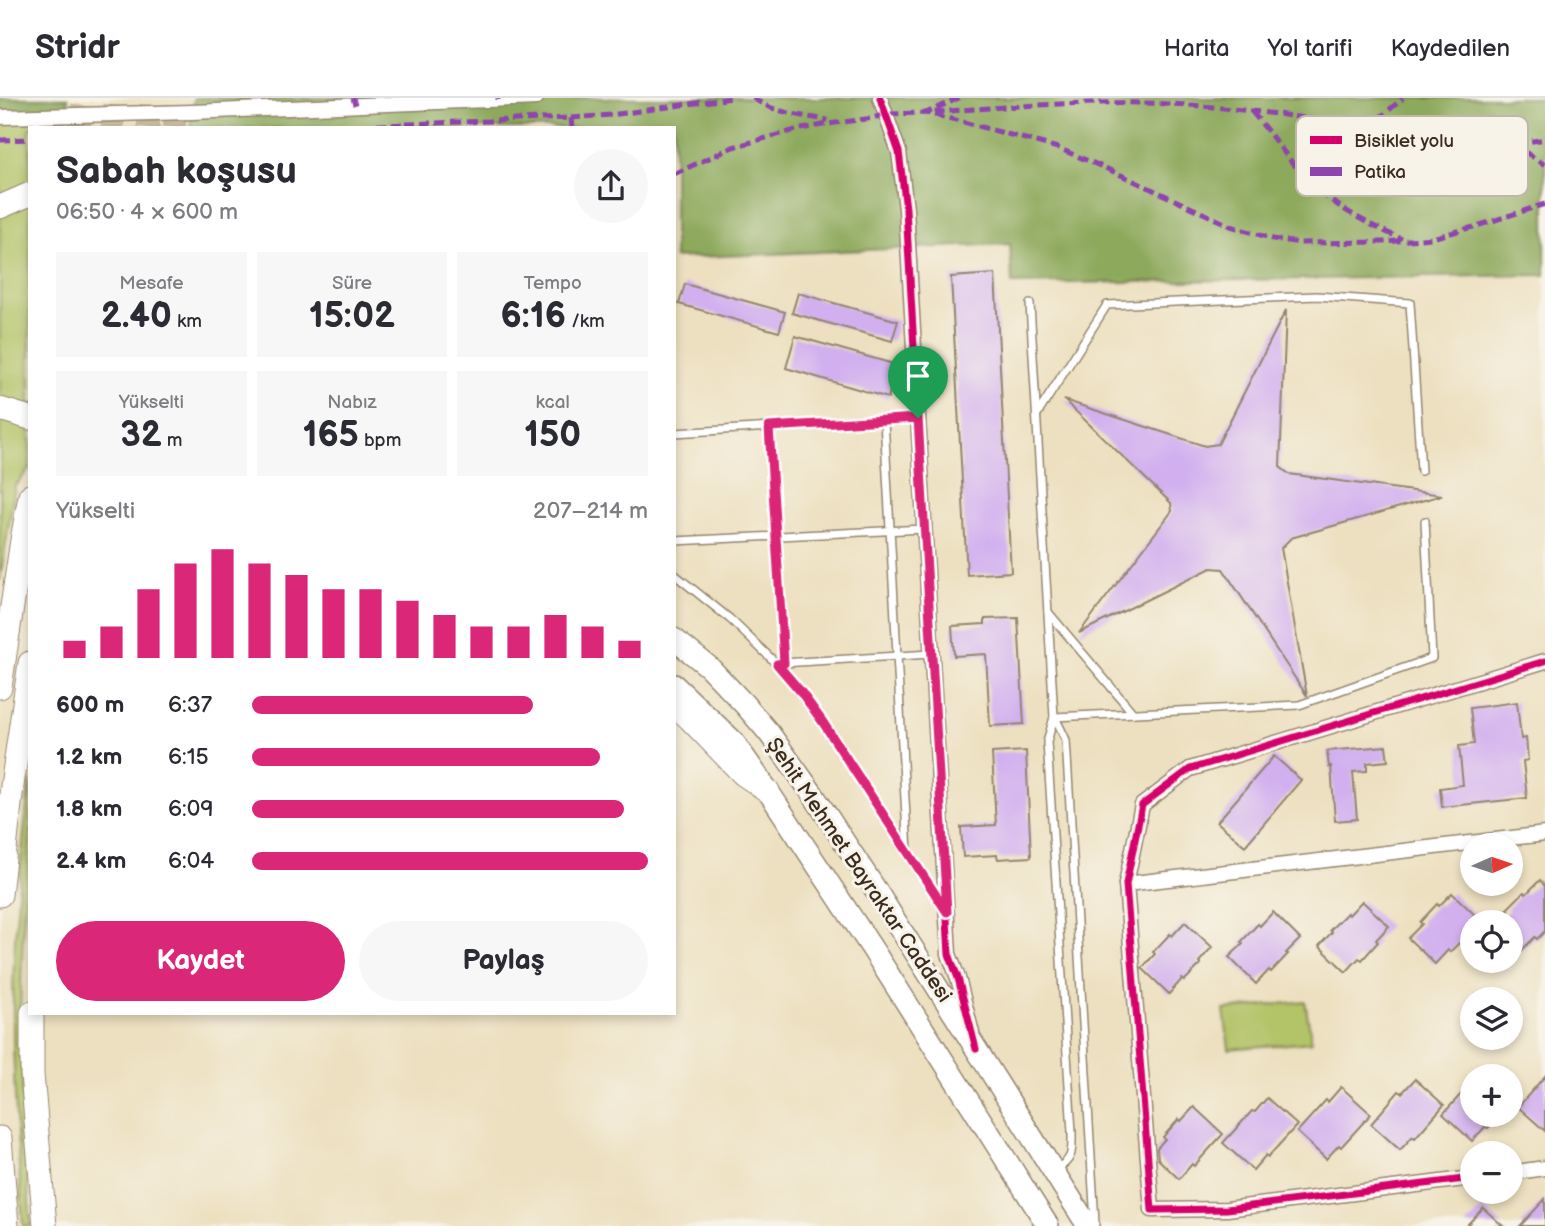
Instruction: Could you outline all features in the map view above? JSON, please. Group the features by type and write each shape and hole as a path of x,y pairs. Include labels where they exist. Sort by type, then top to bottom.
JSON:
{"main road":[{"path":"0,207 28,195"},
{"path":"0,409 28,417"},
{"path":"0,687 28,517"},
{"name":"Şehit Mehmet Bayraktar Caddesi","path":"676,641 727,684 769,733 832,821 1088,1226"},
{"path":"0,895 28,677"},
{"name":"Şehit Mehmet Bayraktar Caddesi","path":"676,687 733,741 768,791 873,950 1048,1226"},
{"path":"676,707 743,774 768,791"},
{"path":"33,1020 34,1097 45,1226"},
{"path":"0,1138 2,1194 7,1226"},
{"path":"43,1202 52,1226"}],"street":[{"path":"0,117 536,98"},
{"path":"880,98 899,152 906,209 949,954 976,1049"},
{"path":"1460,1180 1227,1209 1152,1210 1126,884 1142,804 1190,769 1545,661"},
{"path":"1126,884 1545,834"},
{"path":"1523,1171 1545,1168"}],"lane":[{"path":"1037,413 1107,305 1317,296 1410,303 1421,471"},
{"path":"1030,304 1054,717 1047,742 1072,1132 1070,1159 1065,1165 1052,1171"},
{"path":"676,433 918,418"},
{"path":"884,420 908,854"},
{"path":"769,427 780,663"},
{"path":"1054,717 1299,705 1432,659 1425,521"},
{"path":"676,541 924,529"},
{"path":"676,575 780,663 822,721 947,912"},
{"path":"1048,611 1133,713"},
{"path":"780,663 932,654"},
{"path":"1054,717 1066,740 1095,1226"}],"green space":[{"path":"0,98 68,98 64,126 28,126 28,470 15,486 0,581"},
{"path":"0,98 68,98 66,110 0,113"},
{"path":"194,98 1545,98 1545,275 1012,284 1010,244 676,258 676,126 190,126"},
{"path":"28,798 28,868 20,1018 31,1226 23,1226 14,1083 15,942"},
{"path":"1305,1001 1312,1042 1229,1049 1224,1010"}],"building":[{"path":"995,274 1011,572 967,575 951,277"},
{"path":"685,284 785,312 779,332 679,304"},
{"path":"798,293 898,321 892,341 792,313"},
{"path":"1286,310 1280,467 1289,474 1442,495 1291,538 1281,548 1307,696 1223,569 1211,568 1079,633 1172,511 1171,503 1064,400 1205,446 1218,444"},
{"path":"795,336 897,365 888,398 786,368"},
{"path":"1018,618 1024,724 990,726 986,654 954,656 952,626 985,624 985,619"},
{"path":"1517,702 1521,739 1526,738 1528,760 1523,761 1527,798 1442,807 1440,788 1463,785 1459,746 1474,744 1470,708"},
{"path":"1386,746 1388,761 1367,763 1367,771 1353,772 1357,819 1335,821 1331,766 1329,767 1327,751"},
{"path":"1026,751 1031,857 963,857 961,827 996,825 992,753"},
{"path":"1274,756 1301,780 1245,846 1217,822"},
{"path":"1540,880 1545,886 1545,931 1523,949 1523,910 1507,909 1523,896 1524,892 1526,894"},
{"path":"1452,893 1470,910 1460,910 1460,942 1435,964 1408,938 1437,904 1439,906"},
{"path":"1362,901 1389,926 1362,960 1359,958 1346,972 1319,946 1332,932 1330,930"},
{"path":"1273,912 1300,939 1271,972 1269,970 1256,984 1229,957 1258,924 1260,926"},
{"path":"1185,922 1212,947 1199,962 1201,964 1169,994 1142,968 1155,954 1153,952"},
{"path":"1545,1076 1545,1131 1523,1111 1523,1101"},
{"path":"1415,1079 1444,1105 1415,1138 1413,1136 1400,1150 1371,1124 1399,1091 1402,1093"},
{"path":"1341,1087 1371,1114 1341,1147 1339,1145 1326,1159 1297,1132"},
{"path":"1460,1095 1460,1127 1485,1127 1472,1141 1443,1114"},
{"path":"1267,1098 1297,1125 1253,1170 1223,1143"},
{"path":"1194,1107 1223,1134 1179,1179 1158,1159 1157,1148 1179,1119 1181,1121"},
{"path":"1545,1199 1545,1226 1520,1226"},
{"path":"1483,1208 1503,1226 1466,1226"}],"tunnel":[{"path":"79,126 84,98"},
{"path":"112,126 116,98"},
{"path":"148,126 152,98"},
{"path":"174,126 178,98"}],"marked path":[{"path":"353,98 355,105"},
{"path":"571,118 732,98"},
{"path":"753,98 779,110 828,120"},
{"path":"959,98 926,113 997,107 1142,103 1213,107 1296,117"},
{"path":"1382,116 1403,98"},
{"path":"1252,112 1296,167"},
{"path":"676,173 733,147 796,130 886,114 926,113 1058,148 1231,226 1273,239 1300,243 1385,242 1432,238 1545,204"},
{"path":"406,124 571,118 572,126"},
{"path":"362,126 406,126"},
{"path":"0,140 28,139"},
{"path":"1528,141 1545,139"},
{"path":"1528,154 1545,165"},
{"path":"1326,196 1379,229 1402,239"}],"cycle path":[{"path":"880,98 899,152 906,209 949,954 976,1049"},
{"path":"1460,1180 1227,1209 1152,1210 1126,884 1142,805 1190,769 1545,661"}],"route":[{"path":"918,418 947,912 822,721 777,664 784,663 769,427 918,418"}]}
